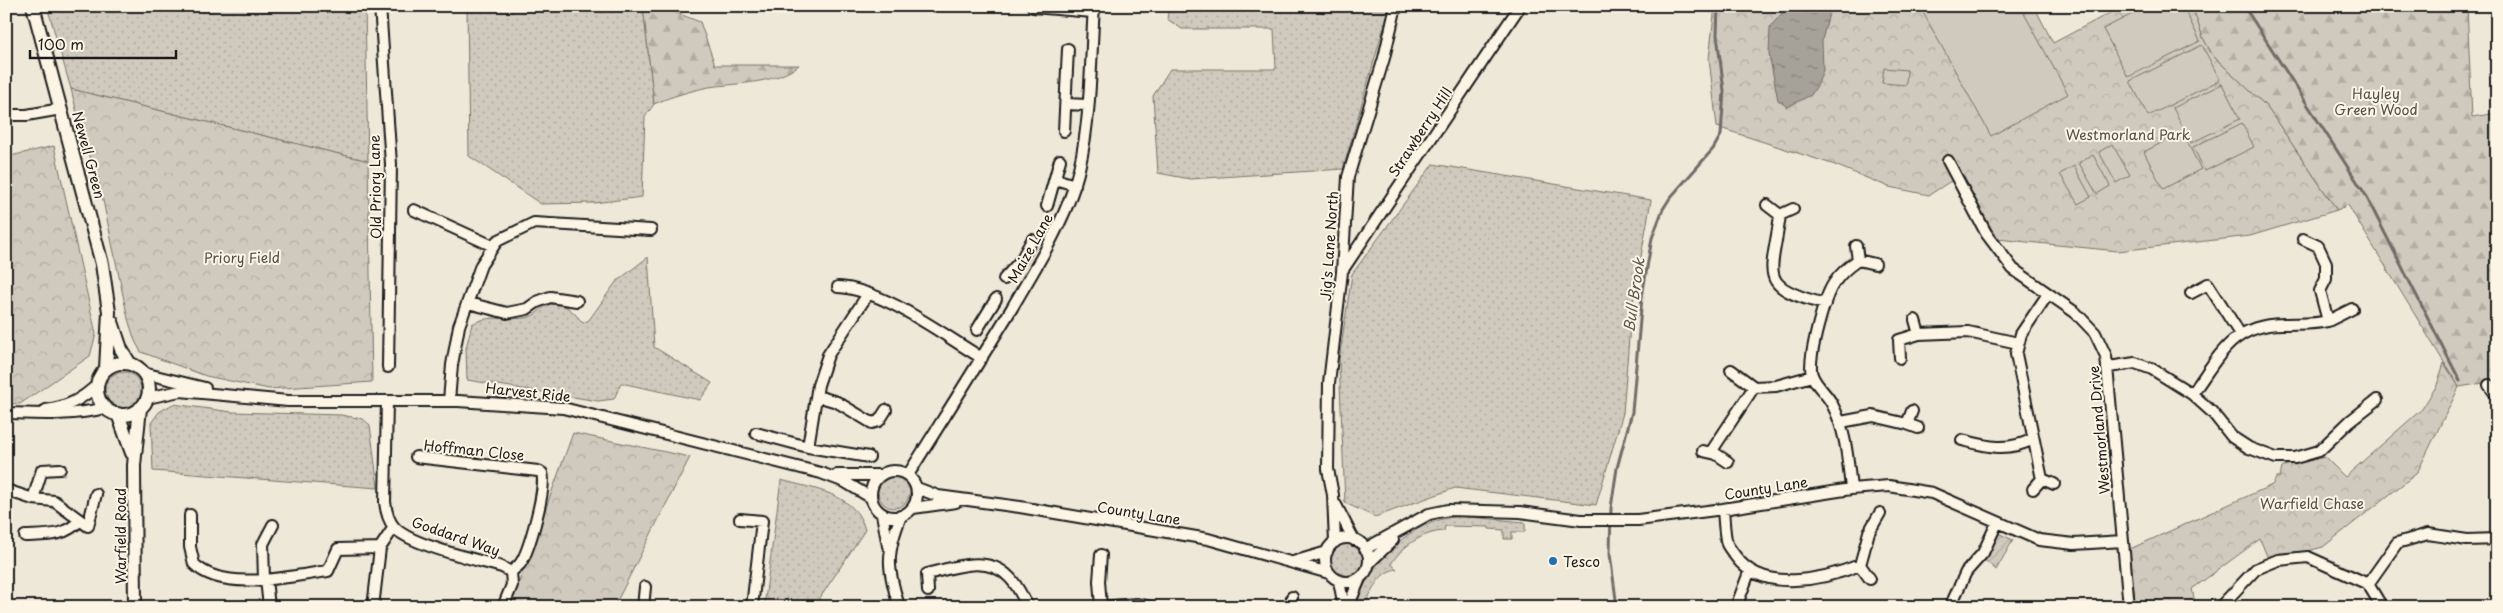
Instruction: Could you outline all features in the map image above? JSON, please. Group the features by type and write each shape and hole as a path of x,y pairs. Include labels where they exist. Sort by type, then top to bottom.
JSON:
{"main road":[{"name":"Newell Green","path":"33,6 102,264 110,312 121,349 130,364"},
{"name":"Newell Green","path":"106,369 110,312"},
{"path":"116,364 130,364 143,372 148,386 144,403 129,414 118,414 106,408 99,400 97,385 106,369 116,364"},
{"name":"Warfield Road","path":"135,607 134,465 144,403"},
{"name":"Warfield Road","path":"118,414 134,465"}],"street":[{"name":"Old Priory Lane","path":"380,6 390,164 388,367"},
{"name":"Jig's Lane North","path":"1335,542 1328,469 1329,384 1342,272 1348,177 1384,58 1396,6"},
{"name":"Strawberry Hill","path":"1342,272 1520,6"},
{"path":"1033,7 1094,9"},
{"name":"Maize Lane","path":"908,475 982,358 1051,242 1074,185 1086,132 1094,9"},
{"path":"1064,131 1068,49"},
{"path":"1066,104 1087,104"},
{"path":"6,115 27,115 61,109"},
{"path":"1047,206 1060,160"},
{"name":"Westmorland Drive","path":"1948,161 1992,241 2013,269 2076,313 2095,333 2109,367 2129,607"},
{"path":"1055,179 1074,185"},
{"path":"1767,205 1780,215"},
{"path":"1780,215 1792,209"},
{"path":"414,210 493,246"},
{"path":"1780,215 1771,261 1773,275 1778,286 1793,294 1825,304"},
{"path":"449,401 452,365 459,326 481,265 497,241 534,223 651,230"},
{"path":"2303,239 2318,246 2326,263 2326,279 2320,291 2328,321"},
{"path":"1004,279 1021,260 1032,240"},
{"path":"1856,246 1858,260"},
{"path":"1021,260 1035,269"},
{"path":"1852,489 1848,454 1841,422 1831,402 1812,376 1811,365 1825,304 1833,284 1848,267 1858,260 1875,264"},
{"path":"2191,293 2208,280 2240,334"},
{"path":"838,287 853,288 886,301 982,358"},
{"path":"808,447 817,396 828,355 868,294"},
{"path":"2042,479 2017,364 2018,343 2048,294"},
{"path":"468,303 507,312 527,309 537,302 550,297 578,301"},
{"path":"978,330 996,299"},
{"path":"2192,394 2227,346 2240,334 2258,326 2311,325 2328,321 2352,309"},
{"path":"989,312 1004,321"},
{"path":"1915,320 1919,334"},
{"path":"1900,358 1899,340 1919,334 1968,332 2018,343"},
{"path":"2109,367 2135,363 2152,369 2192,394 2212,412 2232,437 2249,448 2276,458 2295,458 2319,451 2350,421 2377,400"},
{"path":"1731,370 1754,387 1776,386 1812,376"},
{"name":"Harvest Ride","path":"143,372 225,395"},
{"path":"25,414 66,406 85,396 97,385"},
{"path":"2489,385 2497,396"},
{"path":"1728,462 1707,452 1734,420 1754,387"},
{"name":"Harvest Ride","path":"144,403 171,391 288,401 493,402 563,408 821,473 845,482 870,497"},
{"path":"817,396 837,402 872,423 879,421 886,410"},
{"name":"Goddard Way","path":"387,400 385,502 388,517 394,527 415,540 502,567 511,572 512,586 503,607"},
{"path":"6,413 81,414 106,408"},
{"path":"1907,424 1912,411"},
{"path":"1841,422 1873,416 1918,428"},
{"path":"756,432 808,447 869,457"},
{"path":"1962,440 1992,447 2008,448 2021,445 2033,439"},
{"name":"Hoffman Close","path":"416,457 542,473 544,487 526,550 520,564 511,572"},
{"path":"33,499 42,470 60,469"},
{"path":"895,470 908,475 917,488 917,498 913,508 901,516 891,517 882,514 875,508 870,497 874,482 880,475 895,470"},
{"name":"Harvest Ride","path":"821,473 846,476 880,475"},
{"path":"2042,479 2054,484"},
{"path":"2033,489 2042,479"},
{"name":"County Lane","path":"1366,548 1407,528 1429,514 1448,510 1467,509 1596,521 1645,519 1852,489 1889,486 1932,493 2023,535 2058,543 2123,541"},
{"name":"County Lane","path":"917,488 938,496 1208,538 1329,573"},
{"path":"6,490 33,499 54,501 88,526 96,494"},
{"name":"Jig's Lane North","path":"1332,495 1341,517 1354,540"},
{"name":"County Lane","path":"913,508 979,502"},
{"path":"1722,509 1728,545 1739,561 1750,570 1762,576 1783,580 1813,579 1839,573 1860,565"},
{"path":"1860,565 1869,532 1880,513"},
{"path":"882,514 889,554 890,575 899,607"},
{"path":"190,515 191,556 199,570 213,577 265,579 328,571 338,549 380,548"},
{"path":"889,554 901,516"},
{"path":"740,519 762,521 752,607"},
{"path":"25,536 58,534 69,531 80,520"},
{"path":"1953,606 1966,572 1983,553 1997,523"},
{"path":"269,607 263,544 273,525"},
{"path":"373,607 380,548 394,527"},
{"name":"County Lane","path":"1369,563 1407,528"},
{"path":"2368,584 2397,543 2428,534 2467,540 2497,539"},
{"path":"1348,607 1360,578 1369,563 1366,548 1354,540 1345,538 1335,542 1327,552 1325,564 1329,573 1339,581 1353,582 1360,578"},
{"path":"1292,562 1327,552"},
{"path":"1101,556 1099,580 1100,607 1137,604 1151,607"},
{"path":"2220,607 2256,569 2278,560 2308,557 2368,584 2382,607"},
{"path":"928,591 927,574 976,563 991,565 1009,576 1028,607"},
{"path":"1860,565 1870,579"},
{"path":"1736,607 1750,570"},
{"path":"1339,581 1344,607"},
{"path":"643,607 645,587"}],"green space":[{"path":"47,6 365,6 368,161 71,89"},
{"path":"467,6 643,6 654,104 645,117 642,197 594,203 541,204 469,156"},
{"path":"643,6 659,6 700,22 715,65 799,65 779,76 768,79 709,87 681,94 654,104"},
{"path":"1169,6 1307,6 1308,11 1389,9 1343,169 1190,179 1158,173 1153,96 1170,69 1276,69 1274,29 1182,29 1167,19"},
{"name":"Westmorland Park","path":"1715,6 2034,6 2053,43 2123,6 2192,6 2203,38 2213,56 2266,106 2337,210 2250,236 2118,251 1997,239 1962,174 1929,195 1889,187 1835,165 1717,127 1709,59"},
{"path":"2020,6 2068,94 1991,136 1920,7"},
{"path":"2148,6 2183,6 2200,41 2128,77 2103,29"},
{"name":"Hayley Green Wood","path":"2192,6 2467,6 2472,117 2497,113 2497,381 2459,387 2348,205 2337,210 2266,106 2213,56 2203,38"},
{"path":"2202,45 2220,80 2148,116 2130,81"},
{"path":"1884,68 1907,70 1906,85 1882,83"},
{"path":"2222,84 2240,119 2191,143 2173,108"},
{"name":"Priory Field","path":"71,89 368,161 372,382 269,389 206,376 141,352 135,341 128,319 97,172 86,149"},
{"path":"2242,123 2254,147 2205,171 2193,147"},
{"path":"2182,132 2201,169 2163,189 2144,152"},
{"path":"2112,144 2130,175 2116,183 2099,152"},
{"path":"54,146 96,334 90,356 20,404 6,403 6,157"},
{"path":"2093,155 2110,186 2097,194 2079,163"},
{"path":"1433,164 1651,200 1631,313 1623,413 1596,505 1455,488 1375,517 1345,503 1339,360 1352,274"},
{"path":"2074,166 2091,197 2078,204 2060,174"},
{"path":"648,257 654,347 712,383 700,400 621,383 614,399 598,401 467,380 466,348 472,324 493,318 514,319 529,317 552,304 568,308 583,323 589,320 616,282"},
{"name":"Warfield Chase","path":"2444,363 2459,387 2417,473 2323,547 2269,561 2260,539 2192,589 2196,607 2135,607 2130,549 2272,485 2277,477 2280,477 2282,468 2287,465 2325,457 2345,477 2422,409 2437,385"},
{"path":"123,372 135,378 141,390 135,402 123,408 111,402 105,390 111,378"},
{"path":"173,404 232,412 341,415 363,419 370,425 378,488 153,471 151,423 159,412"},
{"path":"573,433 690,457 614,607 510,607"},
{"path":"894,476 905,481 910,492 905,503 894,508 883,503 878,492 883,481"},
{"path":"781,480 832,494 843,500 853,508 865,530 814,607 764,607"},
{"path":"1458,516 1525,522 1525,532 1512,532 1512,539 1504,539 1504,530 1489,529 1489,527 1445,526 1444,531 1421,537 1401,551 1391,564 1397,569 1385,574 1376,583 1365,607 1356,607 1371,573 1394,546 1424,526"},
{"path":"1998,533 2013,540 1996,570 1983,558"},
{"path":"1345,542 1357,548 1363,560 1357,572 1345,578 1333,572 1327,560 1333,548"}],"water":[{"path":"1782,6 1831,6 1822,40 1823,70 1818,84 1811,95 1787,107 1778,100 1769,54 1770,27 1782,13"}],"waterway":[{"name":"Bull Brook","path":"1617,607 1610,554 1611,508 1617,468 1632,412 1642,297 1652,238 1663,209 1670,198 1713,149 1721,135 1724,91 1717,35 1718,6"},
{"path":"2244,6 2365,194 2460,381"}],"place":[{"name":"Tesco","path":"1553,561"}]}
